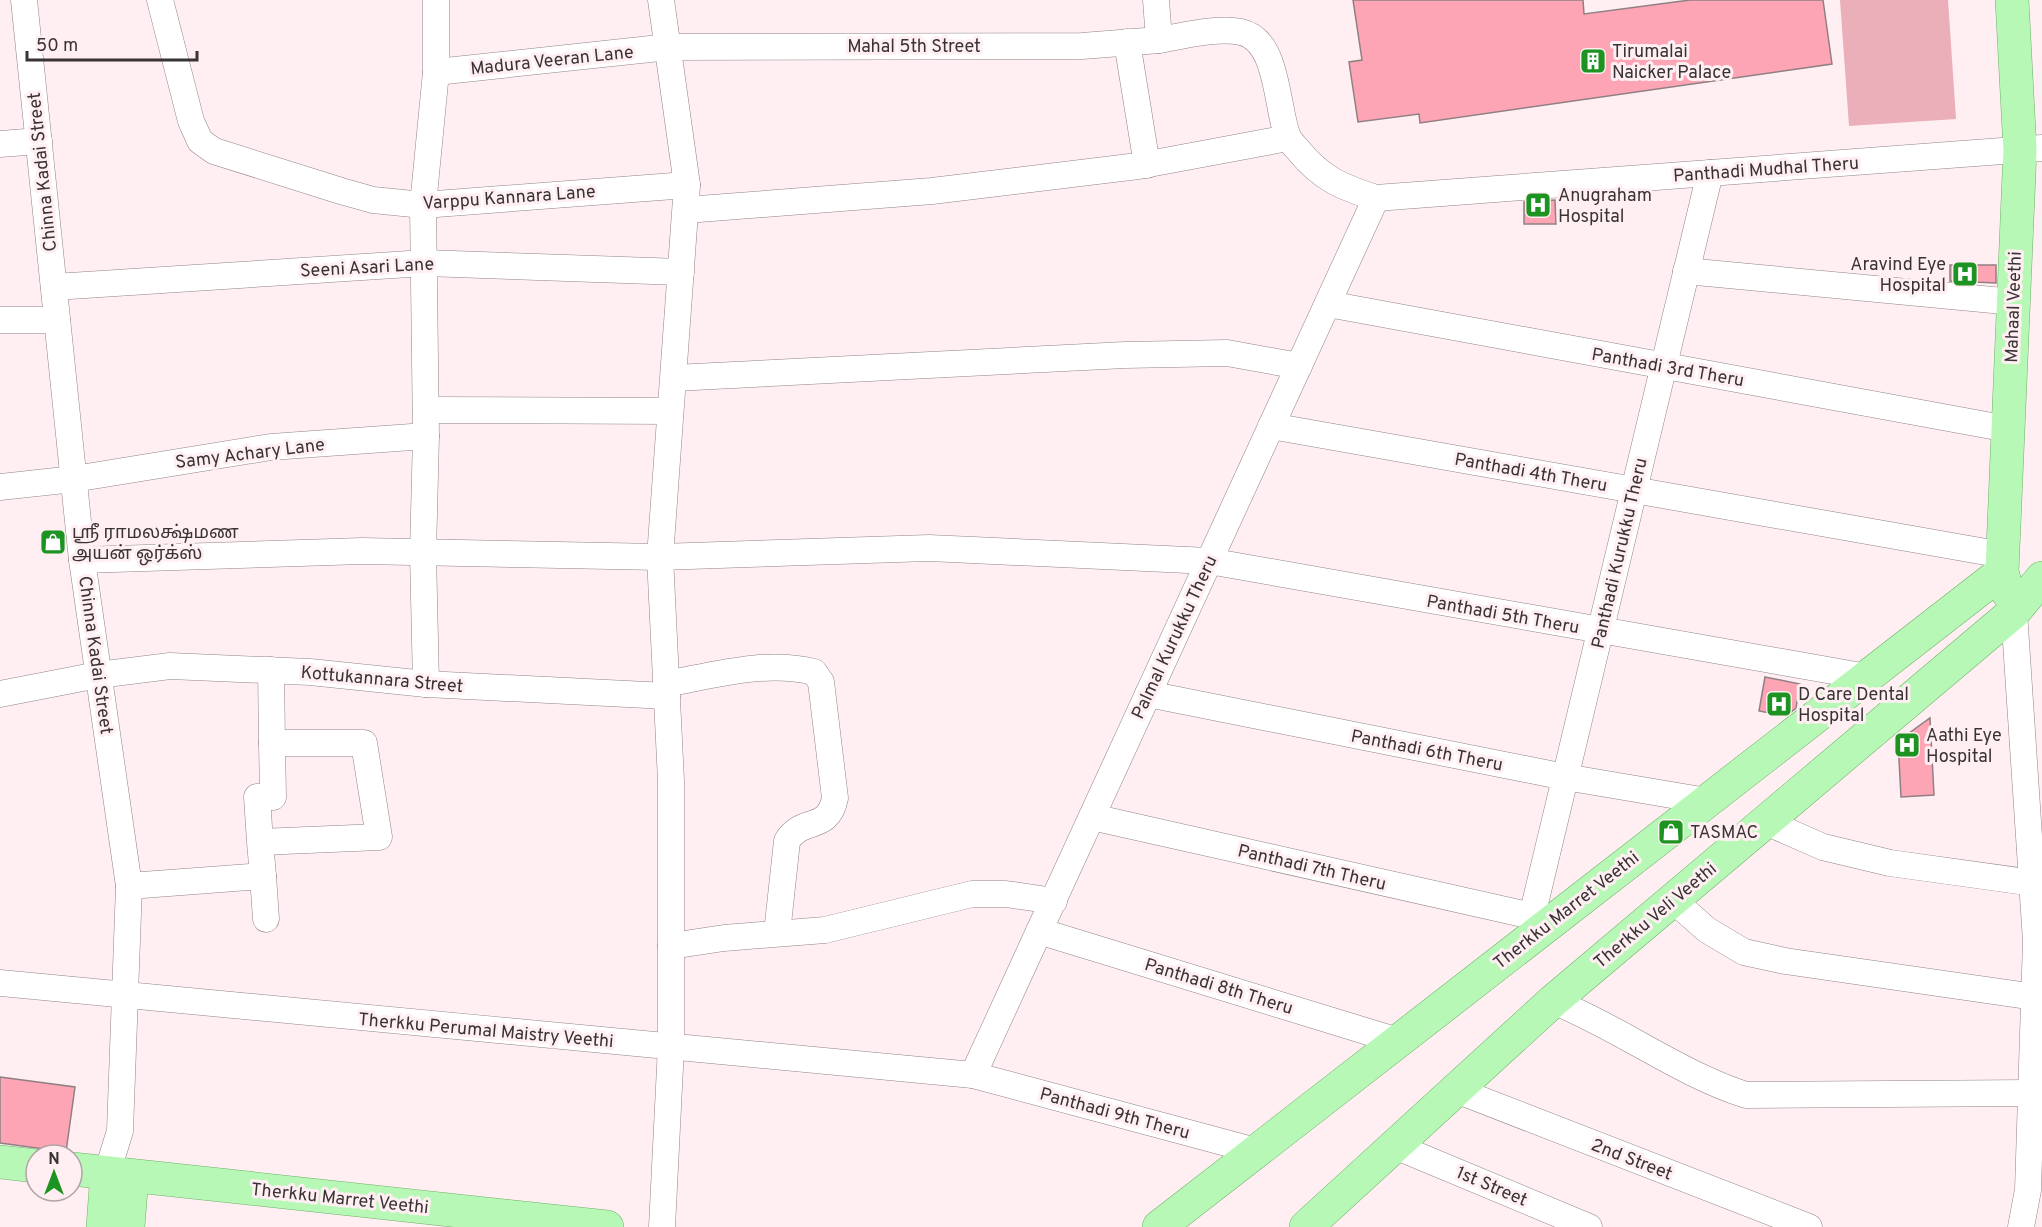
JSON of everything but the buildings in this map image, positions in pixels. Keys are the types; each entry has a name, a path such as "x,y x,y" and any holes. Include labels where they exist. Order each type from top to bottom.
{"main road":[{"name":"Mahaal Veethi","path":"2012,0 2031,149 2014,302 2003,563 2014,612"},
{"name":"Therkku Marret Veethi","path":"1158,1227 1398,1041 1538,922 1707,801 1867,676 2003,563"},
{"name":"Therkku Veli Veethi","path":"1306,1227 1553,1001 2014,612 2042,578"},
{"path":"0,1162 24,1165"},
{"name":"Therkku Marret Veethi","path":"84,1170 607,1227"},
{"path":"103,1227 119,1174"},
{"path":"119,1174 128,1227"}],"street":[{"name":"Chinna Kadai Street","path":"24,0 82,560 129,886 119,1174"},
{"name":"Varppu Kannara Lane","path":"160,0 191,121 200,141 214,151 373,200 423,205 932,191 1147,165 1288,138"},
{"path":"426,684 423,553 426,410 423,205 436,72 436,0"},
{"path":"661,0 669,47 686,197 660,557 671,781 671,1047 662,1227"},
{"path":"1156,0 1159,40"},
{"name":"Panthadi Mudhal Theru","path":"1159,40 1225,31 1244,32 1259,41 1268,54 1288,138 1315,170 1342,187 1376,198 2031,149"},
{"name":"Mahal 5th Street","path":"669,47 1071,46 1159,40"},
{"path":"1127,42 1147,165"},
{"name":"Madura Veeran Lane","path":"436,72 669,47"},
{"path":"0,144 39,141"},
{"name":"Panthadi Kurukku Theru","path":"1538,922 1565,777 1710,173"},
{"name":"Palmal Kurukku Theru","path":"973,1075 1376,198"},
{"name":"Seeni Asari Lane","path":"54,287 425,263 681,272"},
{"path":"1686,271 2014,302"},
{"name":"Panthadi 3rd Theru","path":"1328,304 2008,429"},
{"path":"0,320 57,320"},
{"path":"674,378 1148,354 1227,353 1299,366"},
{"path":"426,410 670,411"},
{"name":"Panthadi 4th Theru","path":"1271,426 1633,490 2003,563"},
{"name":"Samy Achary Lane","path":"0,487 74,479 271,447 426,436"},
{"name":"Panthadi 5th Theru","path":"82,560 362,551 660,557 929,548 1209,561 1867,676"},
{"path":"2014,612 2034,883 2036,941 2030,1093 2035,1191 2022,1227"},
{"name":"Kottukannara Street","path":"0,694 98,675 170,666 271,670 426,684 666,690 765,666 786,666 814,672 821,682 835,798 832,812 826,819 793,831 787,841 777,933"},
{"path":"266,919 257,797 273,797 271,670"},
{"name":"Panthadi 6th Theru","path":"1148,694 1565,777 1707,801"},
{"path":"260,842 379,837 364,743 272,743"},
{"name":"Panthadi 7th Theru","path":"1092,817 1538,922"},
{"path":"1766,822 1823,847 1890,863 2034,883"},
{"path":"129,886 263,876"},
{"path":"671,946 777,933 825,930 972,894 1006,894 1053,901"},
{"path":"1673,900 1715,936 1744,952 1785,961 2034,997"},
{"name":"Panthadi 8th Theru","path":"1040,931 1398,1041"},
{"name":"Therkku Perumal Maistry Veethi","path":"0,983 973,1075"},
{"path":"1553,1001 1582,1013 1717,1085 1746,1095 2030,1093"},
{"name":"Panthadi 9th Theru","path":"973,1075 1256,1151"},
{"name":"2nd Street","path":"1456,1090 1809,1227"},
{"name":"1st Street","path":"1395,1146 1589,1227"}],"shaded area":[{"path":"1840,0 1948,0 1956,119 1849,126"}],"place":[{"name":"Tirumalai Naicker Palace","path":"1593,61"},
{"name":"Anugraham Hospital","path":"1538,205"},
{"name":"Aravind Eye Hospital","path":"1965,274"},
{"name":"ஶ்ரீ ராமலக்ஷ்மண அயன் ஒர்க்ஸ்","path":"53,542"},
{"name":"D Care Dental Hospital","path":"1779,704"},
{"name":"Aathi Eye Hospital","path":"1907,745"},
{"name":"TASMAC","path":"1671,832"}]}
